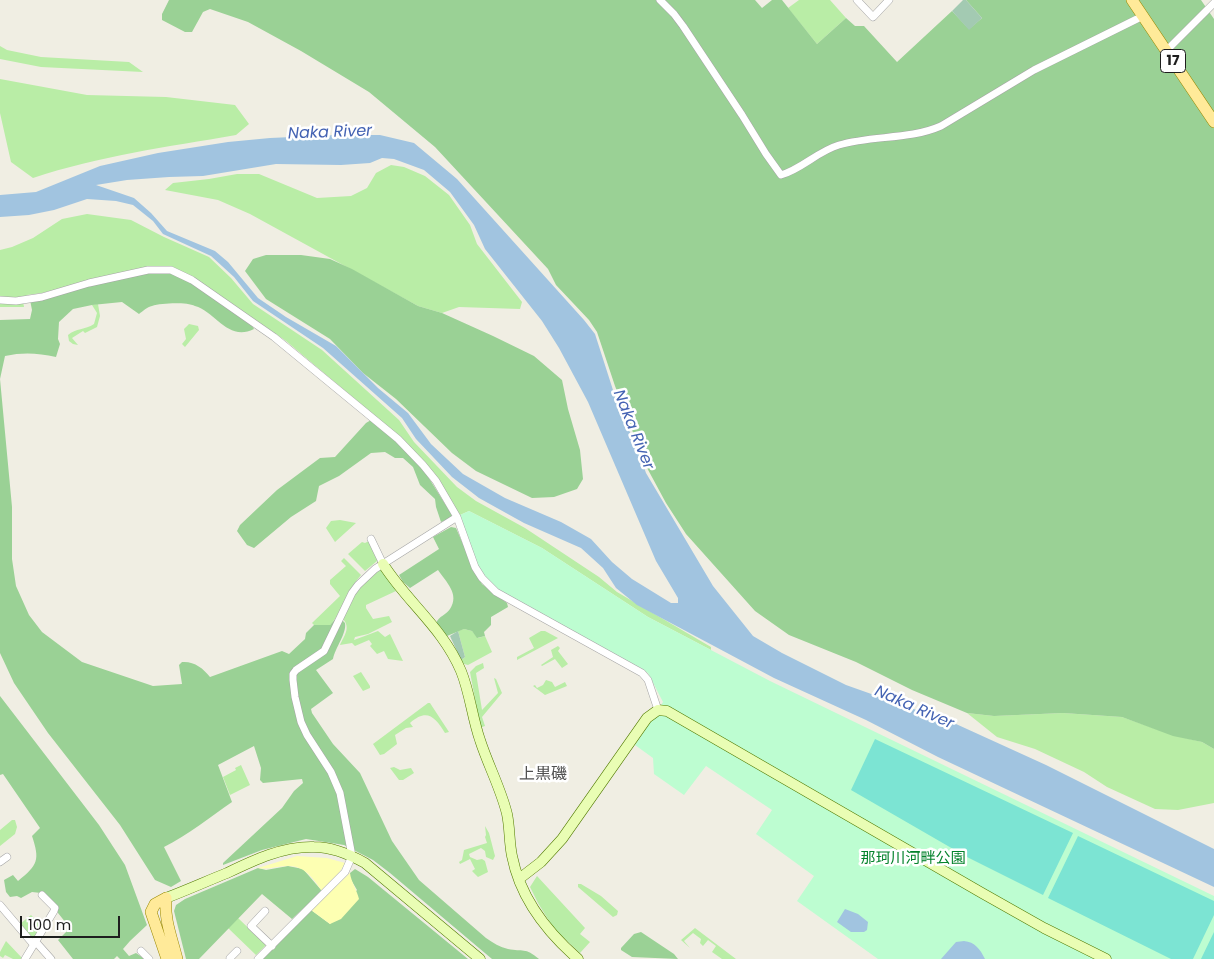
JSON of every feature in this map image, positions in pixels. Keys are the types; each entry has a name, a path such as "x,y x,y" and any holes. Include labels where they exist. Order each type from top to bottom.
{"main road":[{"name":"17","path":"1132,0 1214,122"},
{"path":"166,898 155,904 152,912 166,959"},
{"path":"166,898 166,919 177,959"}],"street":[{"path":"660,0 683,26 781,175 837,145 876,137 925,133 941,126 1034,70 1143,16"},
{"path":"857,0 873,17 889,0"},
{"path":"1166,51 1214,3"},
{"path":"0,300 16,301 42,297 89,283 148,270 171,270 205,289 274,337 398,440 423,465 436,481 457,518 475,567 482,578 496,592 642,673 648,680 658,710"},
{"path":"258,959 345,872 352,856 338,784 307,735 301,722 295,697 293,674 324,651 355,589 365,577 457,518"},
{"path":"371,539 383,564 398,586 446,642 466,685 480,741 505,805 509,823 511,854 519,879 545,926 578,959"},
{"path":"519,879 552,851 647,718 658,710 667,711 982,893 1044,928 1106,959"},
{"path":"166,898 254,860 285,850 316,847 334,849 365,863 480,959"},
{"path":"0,862 7,857"},
{"path":"25,959 54,912 55,908 42,895"},
{"path":"0,906 51,959"},
{"path":"265,911 251,926 272,946"},
{"path":"141,951 149,959"},
{"path":"230,959 237,951"}],"shaded area":[{"path":"169,0 755,0 762,8 772,0 782,0 817,44 846,18 855,26 864,26 897,62 952,11 969,29 982,18 966,0 1201,0 1214,19 1214,749 1202,742 1173,736 1122,717 1063,713 994,716 967,713 912,690 856,662 789,635 755,611 686,534 666,503 646,466 615,386 597,332 589,320 556,285 548,269 435,147 369,92 248,22 210,9 203,12 192,32 185,32 162,20 162,14"},
{"path":"799,0 830,0 846,18 817,44 788,8"},
{"path":"963,0 966,0 982,18 969,30 952,11"},
{"path":"0,46 7,50 41,57 129,62 143,72 41,67 0,59"},
{"path":"0,79 87,95 166,97 235,105 249,124 236,135 108,158 33,178 11,162 0,113"},
{"path":"380,135 414,143 457,179 595,334 621,415 635,442 646,473 713,586 753,636 782,653 846,685 956,724 1046,765 1214,849 1214,887 938,757 866,720 774,678 637,605 616,588 603,568 581,548 524,523 479,498 452,477 416,439 402,418 323,348 253,301 234,277 211,256 163,234 153,221 133,205 116,201 87,199 54,210 29,215 0,217 0,195 36,192 100,166 158,153 228,142 270,138","holes":["382,158 394,159 424,170 450,192 474,225 485,249 542,321 588,402 656,561 678,598 678,603 671,603 632,579 612,562 591,539 561,522 505,498 463,474 431,444 408,413 378,388 336,346 286,317 258,298 228,262 215,251 167,231 134,198 96,185 127,180 203,176 276,164 341,165 370,163"]},
{"path":"391,165 404,167 425,176 449,195 470,225 477,244 522,302 520,309 459,307 442,313 418,306 250,214 218,200 165,190 173,183 237,174 259,174 317,198 351,196 367,188 376,173"},
{"path":"87,214 131,220 209,257 231,278 253,304 322,350 399,420 414,442 457,487 476,501 525,528 599,577 617,592 711,647 711,650 648,617 542,548 469,511 460,515 425,463 369,411 286,341 200,282 173,268 146,267 27,295 23,301 24,307 0,307 0,250 33,238 62,219"},
{"path":"266,255 301,255 330,259 352,269 418,306 442,313 534,356 562,380 580,450 583,479 577,489 554,497 532,498 476,471 452,453 396,399 363,373 330,339 266,299 245,271 253,259"},
{"path":"172,272 195,284 251,324 254,329 237,332 229,329 202,309 186,304 156,305 148,307 139,314 122,302 92,305 73,309 59,322 58,339 60,344 56,357 30,354 5,356 0,379 0,320 30,319 32,310 30,300 147,273"},
{"path":"98,304 100,316 97,327 85,333 83,331 72,338 78,345 73,344 69,341 68,335 94,324 97,313 92,305"},
{"path":"189,324 198,326 199,330 185,347 182,344 186,339 184,329"},
{"path":"0,379 12,507 12,559 16,586 29,615 42,632 82,662 153,686 182,684 179,665 182,662 198,666 210,677 282,651 289,654 305,639 306,633 314,625 330,625 338,616 345,623 343,636 333,659 316,670 333,693 311,709 312,713 333,744 360,773 392,841 419,880 489,940 505,948 527,951 539,959 492,959 390,873 373,860 344,845 306,839 262,850 223,865 282,808 294,791 303,783 302,779 263,783 260,780 261,768 254,746 218,765 232,802 164,847 181,881 171,887 155,880 120,825 48,733 14,683 0,653"},
{"path":"371,420 398,442 422,467 452,515 451,518 441,522 435,499 420,485 413,467 403,458 395,458 385,452 371,453 339,476 319,486 316,501 291,517 254,548 247,545 237,531 240,525 277,490 320,458 335,457"},
{"path":"340,520 356,523 335,542 326,528 331,521"},
{"path":"451,527 456,528 482,584 507,603 508,607 491,617 491,625 484,632 485,636 477,638 472,631 464,629 447,636 436,623 447,613 453,604 451,588 438,570 410,588 399,575 439,549 433,537"},
{"path":"369,541 378,558 365,571 348,554 362,542"},
{"path":"344,558 361,575 330,625 314,625 312,623 340,596 330,584 330,580 346,566 341,561"},
{"path":"380,568 396,591 366,605 366,608 373,619 389,616 392,622 368,634 355,637 354,640 378,631 385,637 390,634 403,661 388,659 384,651 377,654 370,646 372,644 369,640 355,646 352,643 340,645 347,629 343,619 350,603 363,585"},
{"path":"464,629 472,631 478,638 485,636 492,652 468,665 464,664 461,660 465,657 458,631"},
{"path":"458,631 465,657 461,660 450,636"},
{"path":"541,631 545,631 558,638 517,660 517,657 534,648 529,638"},
{"path":"558,646 560,648 558,651 568,664 562,668 555,659 542,666 553,657 551,650"},
{"path":"483,663 484,668 476,673 482,710 498,693 494,678 502,693 482,717 485,726 482,727 480,726 470,672 476,666"},
{"path":"361,672 370,686 370,688 363,691 353,676"},
{"path":"546,680 552,682 555,687 565,682 567,686 545,695 533,686 535,685 537,688 543,685"},
{"path":"0,696 99,825 125,865 147,925 123,949 129,956 136,953 145,959 120,959 117,956 114,959 73,959 58,940 70,928 58,913 58,909 41,893 32,892 21,898 17,896 10,897 6,892 4,880 13,875 18,881 30,871 36,862 36,851 32,836 40,828 3,774 0,775"},
{"path":"430,703 449,732 445,733 430,716 421,716 410,723 413,727 406,728 395,735 397,744 380,755 373,744"},
{"path":"967,713 994,716 1063,713 1122,717 1173,735 1202,742 1214,749 1214,803 1178,810 1155,809 1107,787 1084,772 1035,749 997,737"},
{"path":"875,739 1073,833 1043,895 967,857 851,790"},
{"path":"241,765 250,785 230,795 223,777"},
{"path":"394,767 400,770 411,768 414,773 403,780 399,780 390,768"},
{"path":"12,820 15,820 17,827 15,834 0,846 0,830"},
{"path":"485,826 489,833 495,856 493,860 486,857 485,851 481,848 469,854 470,857 485,861 488,872 478,877 472,871 475,869 470,859 460,864 459,862 462,860 464,850 487,843"},
{"path":"1078,836 1214,901 1214,915 1193,959 1171,959 1048,898"},
{"path":"288,866 303,869 322,891 292,919 262,894 199,959 186,959 174,911 176,905 185,899 258,868 266,870"},
{"path":"355,869 368,877 468,959 261,959 311,910 330,924 357,890 350,878 350,873"},
{"path":"537,876 585,928 580,934 590,942 580,953 554,929 538,903 530,887"},
{"path":"578,884 601,896 618,911 617,915 613,917 578,887"},
{"path":"845,909 858,914 868,922 867,930 864,932 851,932 837,922"},
{"path":"31,915 42,926 35,937 32,938 20,924"},
{"path":"238,918 266,945 256,955 228,928"},
{"path":"695,928 736,959 722,959 712,952 716,946 708,940 703,946 700,943 701,939 693,933 684,941 690,948 681,940"},
{"path":"641,932 674,954 678,959 632,957 621,950 634,934"},
{"path":"1214,932 1214,959 1201,959"},
{"path":"6,941 23,959 13,959 5,955 3,958 0,956"},
{"path":"964,941 977,947 985,959 941,959 956,942"}],"sand":[{"path":"297,856 327,858 345,863 338,875 322,891 303,870 293,866 258,868"},
{"path":"350,873 359,899 341,919 330,924 311,910"}],"green space":[{"name":"那珂川河畔公園","path":"469,511 542,548 648,617 770,681 1214,896 1214,959 878,959 797,901 814,876 756,834 772,810 706,766 684,795 654,774 653,758 635,745 663,702 648,673 501,592 485,578 477,565 460,515"}],"district":[{"name":"上黒磯","path":"543,775"}],"water label":[{"name":"Naka River","path":"330,133"},
{"name":"Naka River","path":"633,430"},
{"name":"Naka River","path":"914,708"}]}
